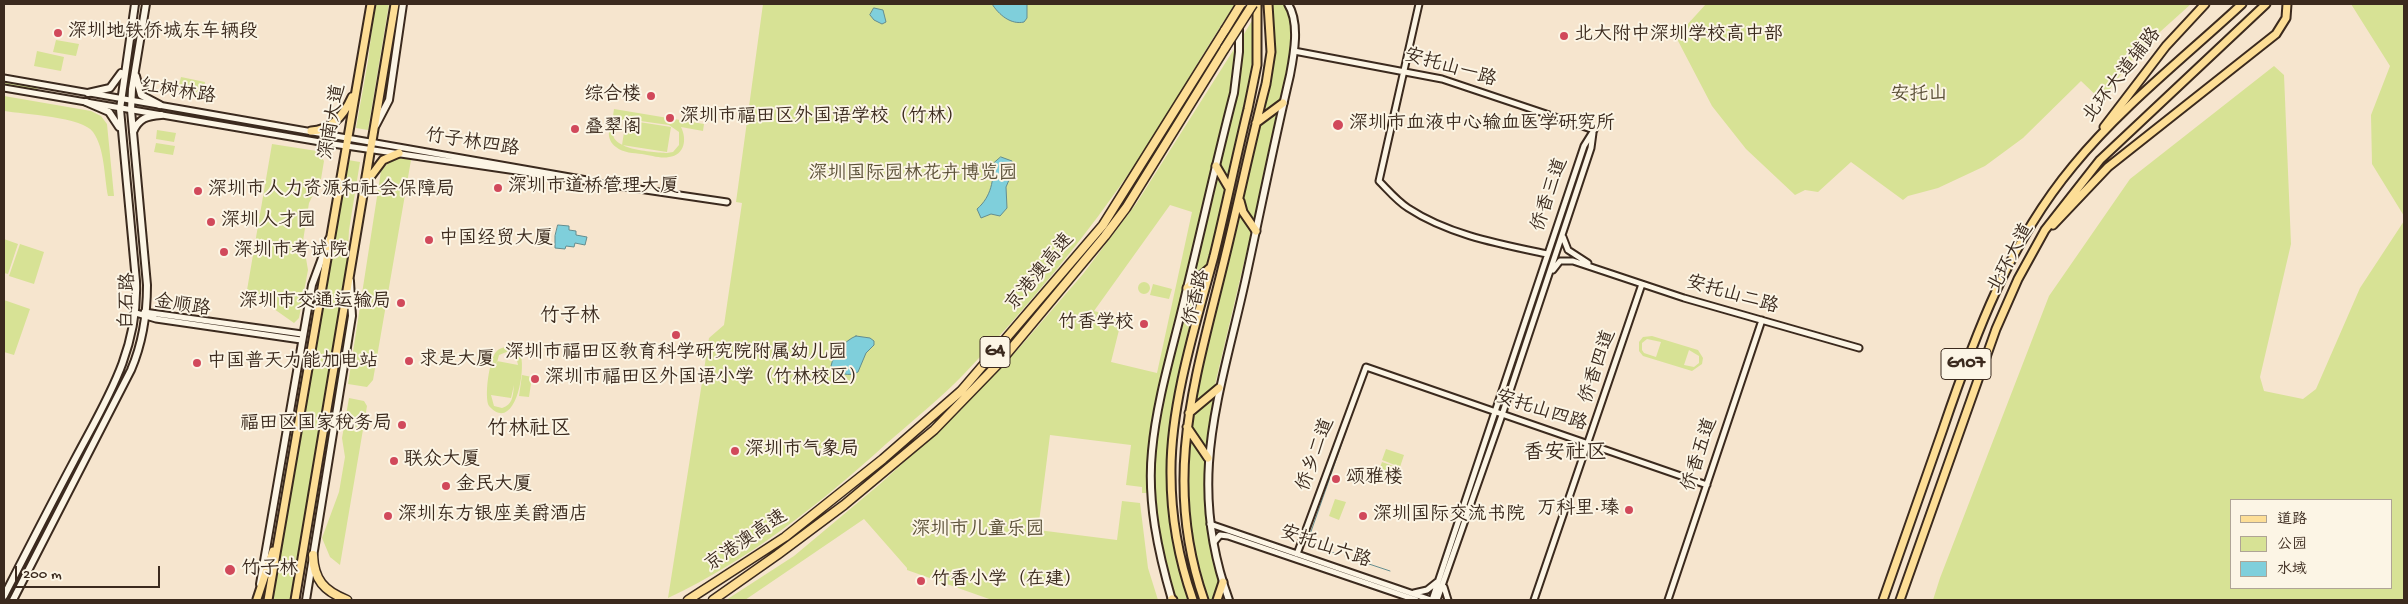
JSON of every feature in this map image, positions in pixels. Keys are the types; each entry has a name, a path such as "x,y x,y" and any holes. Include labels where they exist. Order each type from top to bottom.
{"highway":[{"name":"京港澳高速","path":"688,600 753,560 793,531 920,429 961,392 1103,225 1240,4"},
{"name":"京港澳高速","path":"713,600 791,546 934,430 1000,362 1106,236 1126,208 1254,4"},
{"path":"313,555 314,569 319,582 329,592 345,599"}],"main road":[{"name":"白石路","path":"4,596 118,376 130,344 136,313 136,281 120,131 120,98 135,4"},
{"name":"白石路","path":"13,600 131,370 143,337 147,315 146,274 132,136 131,100 146,4"},
{"name":"深南大道","path":"268,600 370,4"},
{"path":"296,600 395,4"},
{"path":"374,128 389,100 403,4"},
{"path":"1172,600 1164,572 1155,526 1151,482 1152,452 1162,393 1234,93 1239,52 1240,4"},
{"name":"侨香路","path":"1193,600 1178,547 1171,474 1175,423 1182,385 1257,65 1257,4"},
{"name":"侨香路","path":"1204,600 1193,560 1184,507 1182,480 1187,425 1266,84 1271,52 1268,4"},
{"path":"1229,600 1210,524 1207,496 1208,458 1219,388 1256,231 1294,52 1293,19 1288,4"},
{"name":"北环大道辅路","path":"2089,148 2166,46 2205,4"},
{"name":"北环大道","path":"1900,600 1980,370 2008,302 2033,251 2063,205 2100,160 2266,4"},
{"path":"2033,251 2086,188 2108,167 2281,28 2286,18 2287,4"},
{"name":"北环大道","path":"1883,600 1969,354 1992,297 2026,233 2073,165 2089,148 2241,5"},
{"path":"88,93 105,90 114,85 125,63"},
{"path":"135,65 138,92 146,99 160,105"},
{"path":"311,131 325,128 340,118 350,101 358,77"},
{"path":"86,102 109,112 120,131"},
{"path":"1256,123 1284,104"},
{"path":"132,136 140,120 162,115"},
{"path":"365,185 383,160 399,153"},
{"path":"1216,166 1229,188"},
{"path":"1240,198 1243,212 1256,231"},
{"path":"257,599 312,285 332,230"},
{"path":"1187,288 1211,267"},
{"path":"306,600 352,316 350,278"},
{"path":"1189,414 1219,388"},
{"path":"1187,425 1189,433 1208,458"},
{"path":"257,599 280,530"},
{"path":"1217,600 1223,582"}],"street":[{"path":"1419,4 1379,181 1403,204 1436,222 1470,236 1547,254"},
{"name":"安托山一路","path":"1294,52 1442,78 1594,130"},
{"name":"红树林路","path":"4,78 348,137"},
{"name":"红树林路","path":"4,88 346,146"},
{"name":"侨香三道","path":"1438,600 1591,148 1594,130"},
{"name":"侨香三道","path":"1431,600 1584,146 1594,130"},
{"name":"竹子林四路","path":"348,137 399,153 578,182 592,181"},
{"name":"竹子林四路","path":"346,146 372,146 578,177 592,181 726,202"},
{"path":"1563,232 1563,242 1568,250 1597,268"},
{"path":"1547,280 1556,265 1563,260 1597,268"},
{"name":"安托山二路","path":"1597,268 1642,284 1859,348"},
{"name":"侨香四道","path":"1534,600 1642,284"},
{"name":"金顺路","path":"136,313 302,337"},
{"name":"侨香五道","path":"1668,600 1762,320"},
{"name":"安托山四路","path":"1366,367 1707,485"},
{"name":"侨乡二道","path":"1297,554 1366,367"},
{"name":"安托山六路","path":"1210,524 1431,600"},
{"name":"安托山六路","path":"1213,542 1218,536 1228,536 1416,600"},
{"path":"1409,593 1427,590 1435,584 1441,575"},
{"path":"1444,581 1444,591 1448,600"},
{"path":"1403,596 1410,600"}],"green space":[{"path":"375,4 389,4 368,130 356,128 368,61"},
{"name":"深圳国际园林花卉博览园","path":"763,4 1235,4 1151,141 1098,216 1011,323 964,374 926,410 861,466 783,529 727,566 668,598 709,338 724,325 742,203 736,202"},
{"path":"1272,4 1285,4 1291,27 1291,51 1283,98 1263,114 1274,58"},
{"name":"安托山","path":"1706,4 2191,4 2141,49 2101,100 2081,81 2023,138 1985,166 1938,188 1908,196 1903,200 1851,162 1818,192 1805,190 1795,195 1746,149 1712,106 1676,37"},
{"path":"2351,4 2404,4 2404,216 2372,164 2371,115 2390,66"},
{"path":"1253,19 1255,58 1228,181 1218,165 1241,39"},
{"path":"56,40 79,44 76,56 53,52"},
{"name":"深圳市儿童乐园","path":"1236,46 1230,98 1156,411 1150,493 1142,493 1142,487 1126,485 1131,445 1050,435 1038,530 1117,540 1122,501 1140,503 1148,568 1158,600 992,600 907,570 864,519 745,600 726,600 794,556 880,484 958,413 1020,347 1083,274 1136,204","holes":["1170,205 1192,212 1157,373 1111,362 1122,318 1094,311"]},
{"path":"37,51 64,57 61,71 34,66"},
{"path":"2274,66 2284,75 2291,244 2260,377 2264,391 2303,399 2316,389 2360,288 2404,221 2404,600 1933,600 2049,296 2130,179"},
{"path":"181,77 205,82 203,93 178,89"},
{"path":"4,81 38,86 37,90 4,85"},
{"path":"4,96 91,111 101,116 107,124 114,196 108,196 102,154 93,132 78,123 4,111"},
{"path":"1281,107 1254,222 1246,213 1242,200 1261,122"},
{"path":"614,109 704,124 703,131 681,127 684,141 681,150 674,156 663,158 629,152 616,147 609,136 610,128 617,117 613,116","holes":["626,119 669,125 679,132 679,145 673,152 660,153 632,148 617,141 613,135 616,124"]},
{"path":"626,120 671,127 667,152 622,145"},
{"path":"157,130 176,133 174,142 156,139"},
{"path":"156,143 175,146 173,155 154,152"},
{"path":"272,144 317,151 324,161 321,179 309,203 303,241 308,270 299,318 294,323 247,290"},
{"path":"400,157 411,160 373,380 367,387 348,384 381,171 391,160"},
{"path":"348,160 360,162 349,230 347,269 290,600 273,600"},
{"path":"1216,172 1226,187 1207,269 1191,281"},
{"path":"1240,210 1252,229 1213,393 1192,406"},
{"path":"4,239 18,244 8,274 4,273"},
{"path":"20,244 44,252 34,284 9,276"},
{"path":"1205,276 1178,380 1168,443 1167,483 1171,523 1179,562 1190,600 1175,600 1157,527 1154,496 1155,452 1160,411 1188,290"},
{"path":"1144,282 1150,288 1144,294 1138,288"},
{"path":"1153,284 1172,289 1169,299 1150,295"},
{"path":"4,300 30,309 14,355 4,352"},
{"path":"1652,336 1698,350 1703,358 1702,364 1692,371 1643,356 1639,351 1639,342 1643,337","holes":["1647,339 1661,342 1656,357 1644,353 1642,350 1642,343","1689,350 1699,356 1699,363 1694,367 1684,365"]},
{"path":"510,347 520,353 522,372 520,384 512,406 506,412 498,413 489,406 487,395 488,379 493,356 500,349","holes":["509,351 516,356 518,365 497,361 499,355","514,385 512,399 506,407 494,406 491,395 511,398"]},
{"path":"522,375 532,377 529,397 519,396"},
{"path":"349,398 364,401 367,406 340,565 330,557 322,538 339,492 345,457 342,438"},
{"path":"1212,398 1206,446 1202,444 1190,425 1192,413"},
{"path":"1189,437 1205,456 1204,507 1220,584 1213,600 1209,600 1206,592 1190,532 1186,488"},
{"path":"1386,449 1404,455 1400,467 1382,460"},
{"path":"1382,462 1399,468 1395,480 1378,473"},
{"path":"1335,499 1346,502 1339,520 1329,516"}],"water":[{"path":"992,4 1027,4 1027,18 1024,22 1019,23 1010,21 998,12"},
{"path":"874,8 883,10 886,22 882,24 874,20 870,15"},
{"path":"1001,157 1012,161 1012,173 1006,187 1007,208 1000,216 991,214 981,218 977,209 989,193 994,163"},
{"path":"558,225 569,226 569,230 576,231 576,235 587,237 585,245 575,243 574,247 566,246 565,249 555,248 555,236"},
{"path":"856,336 870,338 874,341 874,345 866,353 858,372 855,374 840,373 831,366 832,362 844,344"}],"waterway":[{"path":"1337,554 1309,544 1308,540 1349,423"},
{"path":"1345,556 1361,562"},
{"path":"1366,563 1390,571"}],"place":[{"name":"深圳地铁侨城东车辆段","path":"58,33"},
{"name":"北大附中深圳学校高中部","path":"1564,36"},
{"name":"综合楼","path":"651,96"},
{"name":"深圳市福田区外国语学校（竹林）","path":"670,118"},
{"name":"深圳市血液中心输血医学研究所","path":"1338,125"},
{"name":"叠翠阁","path":"575,129"},
{"name":"深圳市道桥管理大厦","path":"498,188"},
{"name":"深圳市人力资源和社会保障局","path":"198,191"},
{"name":"深圳人才园","path":"211,222"},
{"name":"中国经贸大厦","path":"429,240"},
{"name":"深圳市考试院","path":"224,252"},
{"name":"深圳市交通运输局","path":"401,303"},
{"name":"竹香学校","path":"1144,324"},
{"name":"深圳市福田区教育科学研究院附属幼儿园","path":"676,335"},
{"name":"求是大厦","path":"409,361"},
{"name":"中国普天力能加电站","path":"197,363"},
{"name":"深圳市福田区外国语小学（竹林校区）","path":"535,379"},
{"name":"福田区国家税务局","path":"402,425"},
{"name":"深圳市气象局","path":"735,451"},
{"name":"联众大厦","path":"394,461"},
{"name":"颂雅楼","path":"1336,479"},
{"name":"金民大厦","path":"446,486"},
{"name":"万科里·瑧","path":"1629,510"},
{"name":"深圳东方银座美爵酒店","path":"388,516"},
{"name":"深圳国际交流书院","path":"1363,516"},
{"name":"竹子林","path":"230,570"},
{"name":"竹香小学（在建）","path":"921,581"}],"district":[{"name":"竹子林","path":"570,318"},
{"name":"竹林社区","path":"529,431"},
{"name":"香安社区","path":"1565,455"}]}
